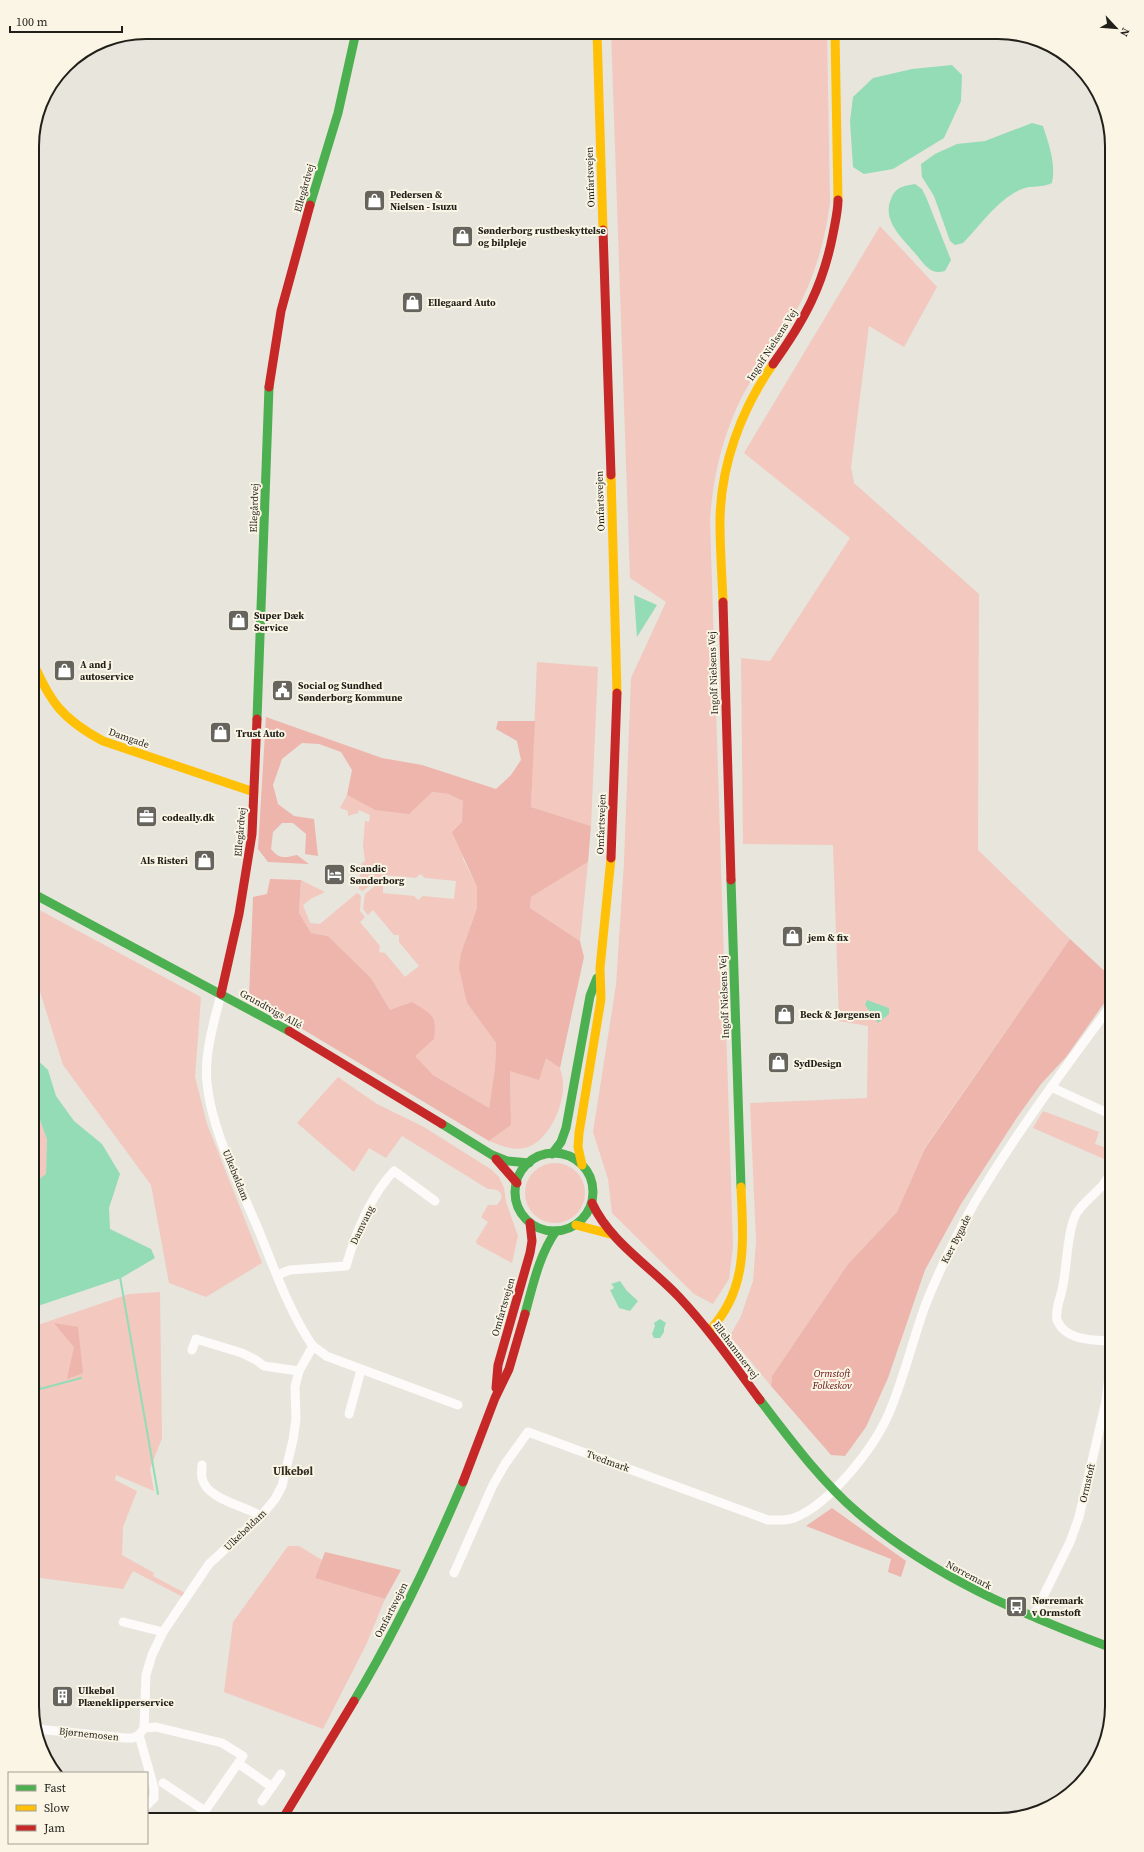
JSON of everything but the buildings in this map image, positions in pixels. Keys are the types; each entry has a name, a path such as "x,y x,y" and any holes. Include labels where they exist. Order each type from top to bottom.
{"main road":[{"name":"Ellegårdvej","path":"221,994 234,945 247,869 254,792 266,430 272,355 286,288 336,117 354,39"},
{"name":"Omfartsvejen","path":"582,1165 578,1147 579,1133 601,999 600,968 611,860 617,685 597,39"},
{"name":"Ingolf Nielsens Vej","path":"709,1331 723,1315 736,1290 741,1270 743,1249 720,530 722,492 734,443 747,409 760,383 794,334 808,310 820,285 835,231 838,197 835,39"},
{"name":"Damgade","path":"39,677 44,689 55,706 83,731 103,741 254,792"},
{"name":"Grundtvigs Allé","path":"39,897 310,1043 492,1155 507,1161 529,1163"},
{"name":"Omfartsvejen","path":"552,1154 561,1142 566,1128 590,996 600,968"},
{"path":"552,1154 566,1155 582,1165 591,1180 593,1192 592,1203 584,1217 570,1228 556,1231 542,1229 530,1223 519,1208 516,1196 517,1183 522,1171 529,1163 538,1158 552,1154"},
{"name":"Grundtvigs Allé","path":"492,1155 517,1183"},
{"name":"Ellehammervej","path":"592,1203 596,1215 610,1234 666,1284 709,1331 783,1430 834,1490"},
{"name":"Omfartsvejen","path":"495,1398 498,1366 530,1254 532,1241 530,1223"},
{"name":"Ellehammervej","path":"576,1224 610,1234"},
{"name":"Omfartsvejen","path":"286,1813 371,1672 438,1541 478,1445 495,1398 509,1369 541,1258 546,1245 556,1231"},
{"name":"Nørremark","path":"834,1490 864,1519 894,1544 930,1566 981,1594 1033,1617 1105,1645"}],"street":[{"name":"Ulkebøldam","path":"221,994 208,1054 206,1082 209,1102 213,1118 236,1176 295,1316 313,1346 326,1356 458,1405"},
{"name":"Kær Bygade","path":"834,1490 872,1444 888,1415 902,1380 925,1307 948,1252 998,1165 1051,1087 1105,1014"},
{"path":"1051,1087 1105,1112"},
{"name":"Damvang","path":"277,1275 290,1270 346,1266 354,1240 382,1184 394,1171 435,1201"},
{"name":"Ormstoft","path":"1105,1184 1081,1207 1075,1216 1072,1227 1065,1278 1057,1309 1057,1320 1062,1328 1080,1338 1105,1338"},
{"path":"192,1350 196,1339 242,1353 264,1366 299,1370"},
{"name":"Ulkebøldam","path":"148,1804 154,1798 154,1788 142,1732 146,1675 152,1655 163,1632 209,1564 261,1516 275,1499 282,1486 288,1468 296,1419 295,1388 299,1370 313,1346"},
{"path":"349,1414 361,1370"},
{"name":"Ormstoft","path":"1033,1617 1070,1542 1079,1518 1105,1405"},
{"name":"Tvedmark","path":"454,1573 493,1485 505,1464 528,1432 768,1520 793,1519 815,1506 834,1490"},
{"path":"202,1465 202,1479 208,1490 219,1497 252,1510 261,1516"},
{"path":"122,1622 163,1632"},
{"path":"142,1732 156,1727 222,1743 243,1756 206,1811 163,1783"},
{"name":"Bjørnemosen","path":"42,1730 125,1738 133,1738 142,1732"},
{"path":"239,1764 272,1787"},
{"path":"262,1801 281,1774"}],"shaded area":[{"path":"611,39 827,39 830,203 824,236 815,268 803,298 786,328 749,385 732,419 722,447 713,490 710,519 733,1247 729,1279 713,1304 694,1294 612,1213 608,1179 593,1132 616,985 624,862 631,678 666,602 630,578"},
{"path":"952,65 962,75 961,101 944,138 893,169 864,174 853,167 850,121 853,97 873,78 912,69"},
{"path":"1032,123 1043,126 1050,147 1053,168 1052,183 1022,189 1013,193 990,213 963,243 955,245 950,241 934,196 922,177 921,164 935,154 957,144 985,141"},
{"path":"915,184 922,189 926,197 951,260 945,271 935,272 926,266 894,228 891,221 889,207 893,195 900,188"},
{"path":"880,226 937,287 904,347 869,326 851,467 854,483 979,594 978,850 1070,939 925,1147 897,1212 848,1264 772,1376 771,1386 730,1336 741,1316 753,1281 756,1241 750,1103 867,1098 868,1026 839,1021 833,845 743,844 741,658 770,661 850,538 744,453"},
{"path":"634,595 657,605 637,637"},
{"path":"537,662 598,667 591,826 531,807"},
{"path":"432,792 448,794 463,801 463,859 477,887 477,908 461,953 467,1003 496,1043 495,1068 489,1108 433,1075 414,1056 371,978 328,936 311,933 299,913 301,880 325,892 312,898 303,905 310,923 320,924 357,893 361,896 360,911 365,917 360,922 380,946 379,952 385,953 405,977 419,966 399,942 399,935 394,935 373,910 368,915 363,909 365,894 376,885 383,886 383,893 414,896 418,900 423,896 454,899 456,881 425,878 420,874 416,878 384,875 383,882 375,881 363,891 359,889 361,864 365,861 363,846 365,821 369,822 370,815 359,810 358,813 348,816 348,811 340,808 347,795 375,810"},
{"path":"588,862 580,941 530,908 531,897"},
{"path":"39,910 201,997 195,1077 207,1124 262,1263 206,1297 169,1283 151,1185 63,1065 39,988"},
{"path":"867,1000 889,1008 889,1014 878,1023 865,1005"},
{"path":"546,1057 559,1067 563,1079 561,1103 550,1127 543,1137 534,1144 524,1148 510,1148 489,1141 511,1125 510,1071"},
{"path":"39,1062 48,1070 56,1096 74,1121 102,1144 120,1174 109,1208 110,1229 151,1249 155,1258 121,1278 39,1306 39,1179 46,1174 47,1139 39,1118"},
{"path":"338,1077 377,1104 424,1127 492,1170 499,1177 504,1188 506,1202 518,1236 512,1263 477,1244 476,1241 488,1222 481,1217 488,1205 497,1205 500,1202 502,1196 499,1191 488,1189 402,1136 386,1158 369,1148 354,1172 297,1123"},
{"path":"1043,1111 1099,1132 1095,1144 1105,1148 1105,1159 1033,1128"},
{"path":"39,1118 47,1139 46,1174 39,1179"},
{"path":"555,1163 572,1168 580,1176 585,1193 580,1210 572,1218 555,1223 538,1218 530,1210 525,1193 530,1176 538,1168"},
{"path":"620,1281 627,1291 638,1301 630,1311 619,1308 610,1290 614,1287 611,1284"},
{"path":"160,1292 162,1438 150,1469 154,1491 116,1475 115,1480 137,1491 123,1527 122,1555 154,1573 153,1576 185,1593 183,1597 133,1571 123,1589 39,1578 39,1325 129,1294"},
{"path":"660,1319 666,1323 664,1332 660,1338 654,1338 652,1334 655,1326 654,1323"},
{"path":"288,1546 299,1546 322,1560 315,1578 385,1599 366,1645 323,1729 224,1692 233,1622"}],"green space":[{"path":"266,717 382,758 422,765 496,789 511,775 521,760 517,741 496,729 498,721 535,721 531,807 591,826 588,862 531,897 530,908 580,941 584,957 560,1068 546,1058 539,1080 510,1071 511,1125 489,1141 249,997 253,897 267,894 270,879 301,880 299,913 311,933 328,936 371,978 390,1010 412,1002 429,1013 435,1024 434,1039 415,1056 433,1075 489,1108 495,1068 496,1043 467,1003 459,968 461,953 477,908 477,887 452,832 462,822 463,801 448,794 432,792 409,814 375,810 347,795 352,770 341,752 319,744 302,743 282,759 273,785 278,804 294,816 314,819 318,856 305,854 306,834 293,823 282,823 273,832 271,849 277,855 282,857 297,855 309,864 268,862 258,849"},
{"name":"Ormstoft Folkeskov","path":"1070,939 1105,972 1105,1002 1066,1057 1041,1084 1016,1119 961,1204 925,1270 888,1378 866,1427 845,1456 831,1455 771,1386 772,1376 848,1264 897,1212 925,1148"},
{"path":"54,1323 78,1327 83,1373 67,1379 74,1347"},
{"path":"832,1508 906,1561 901,1577 888,1572 891,1559 806,1526"},
{"path":"325,1552 401,1570 385,1599 315,1578"}],"waterway":[{"path":"120,1277 158,1494"},
{"path":"39,1383 40,1389 81,1378"}],"traffic: fast":[{"path":"310,205 338,113 354,39"},
{"path":"257,719 269,387"},
{"path":"731,880 741,1187"},
{"path":"39,897 289,1031"},
{"path":"552,1154 561,1142 566,1128 590,996 597,978"},
{"path":"442,1124 492,1155 507,1161 529,1163"},
{"path":"554,1153 569,1156 581,1165 590,1177 593,1192 590,1207 581,1219 569,1228 554,1231 539,1228 527,1219 518,1207 515,1192 518,1177 527,1165 539,1156 554,1153"},
{"path":"525,1314 541,1260 556,1231"},
{"path":"760,1400 806,1459 830,1486 843,1500 885,1535 946,1574 978,1591 1011,1607 1105,1645"},
{"path":"354,1701 384,1648 412,1593 463,1482"}],"traffic: slow":[{"path":"597,39 603,230"},
{"path":"835,39 838,200"},
{"path":"723,602 720,523 721,502 728,460 742,419 751,400 773,364"},
{"path":"611,475 617,693"},
{"path":"39,675 52,698 67,717 103,741 254,792"},
{"path":"582,1165 578,1147 579,1133 601,999 600,968 611,858"},
{"path":"709,1331 722,1315 731,1298 737,1281 741,1263 742,1245 741,1187"},
{"path":"576,1225 610,1234"}],"traffic: jam":[{"path":"773,364 803,318 818,287 829,253 838,208 838,200"},
{"path":"269,387 281,311 310,205"},
{"path":"603,230 611,475"},
{"path":"723,602 731,880"},
{"path":"611,858 617,693"},
{"path":"221,994 239,914 252,834 257,719"},
{"path":"289,1031 442,1124"},
{"path":"496,1159 517,1183"},
{"path":"592,1203 609,1230 620,1242 668,1286 690,1309 721,1347 760,1400"},
{"path":"496,1388 498,1365 530,1253 532,1241 530,1223"},
{"path":"463,1482 495,1398 509,1369 525,1314"},
{"path":"286,1813 354,1701"}],"place":[{"name":"Pedersen & Nielsen - Isuzu","path":"374,200"},
{"name":"Sønderborg rustbeskyttelse og bilpleje","path":"462,236"},
{"name":"Ellegaard Auto","path":"413,302"},
{"name":"Super Dæk Service","path":"239,621"},
{"name":"A and j autoservice","path":"64,670"},
{"name":"Social og Sundhed Sønderborg Kommune","path":"283,691"},
{"name":"Trust Auto","path":"221,733"},
{"name":"codeally.dk","path":"146,817"},
{"name":"Als Risteri","path":"204,860"},
{"name":"Scandic Sønderborg","path":"334,874"},
{"name":"jem & fix","path":"792,937"},
{"name":"Beck & Jørgensen","path":"785,1014"},
{"name":"SydDesign","path":"778,1063"},
{"name":"Nørremark v Ormstoft","path":"1017,1606"},
{"name":"Ulkebøl Plæneklipperservice","path":"63,1696"}],"district":[{"name":"Ulkebøl","path":"293,1471"}]}
